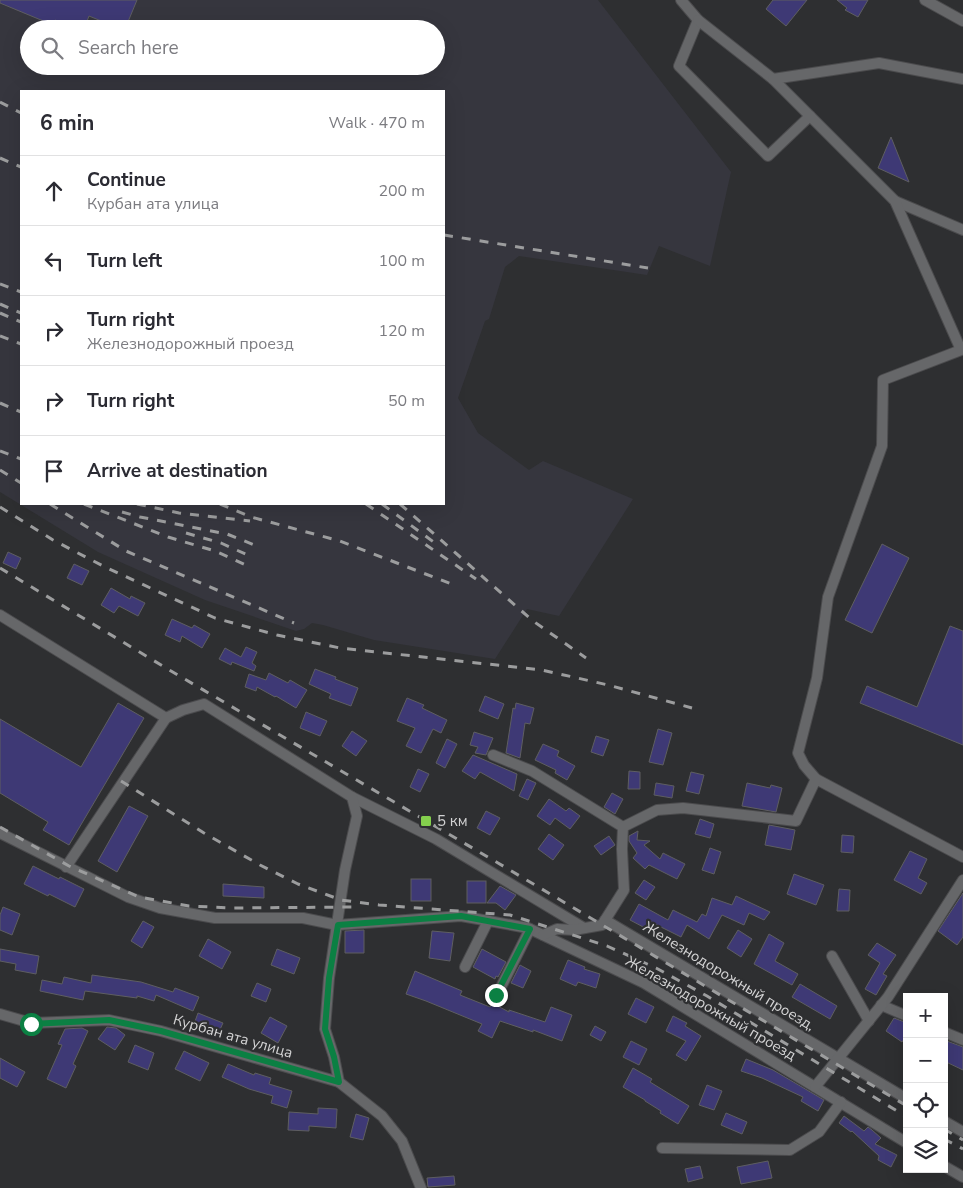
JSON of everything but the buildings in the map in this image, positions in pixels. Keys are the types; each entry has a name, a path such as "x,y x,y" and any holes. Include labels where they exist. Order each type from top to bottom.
{"street":[{"path":"681,0 698,20 773,79 895,201 962,350 882,380 882,446 828,596 817,678 798,753 804,765 816,779 963,857"},
{"path":"925,0 963,20"},
{"path":"698,20 679,66 768,156 810,116"},
{"path":"773,79 879,63 963,79"},
{"path":"895,201 963,230"},
{"path":"0,615 166,718"},
{"path":"66,867 166,718 183,710 204,704 352,797 436,839 584,928"},
{"path":"493,755 532,771 624,827"},
{"path":"624,827 657,810 683,808 796,821 816,779"},
{"path":"352,797 356,816 329,978 325,1029 334,1057 339,1082 382,1116 402,1142 421,1188"},
{"path":"543,935 557,929 574,930 602,925 624,890 622,849 624,827"},
{"name":"Железнодорожный проезд","path":"0,834 128,897 160,908 215,918 303,918 338,925 461,916 530,929 644,983 903,1141"},
{"path":"815,1086 888,997 963,880"},
{"name":"Железнодорожный проезд,","path":"605,920 903,1097"},
{"path":"465,967 488,921"},
{"path":"496,995 530,929"},
{"path":"832,956 869,1021"},
{"path":"881,1005 903,1014"},
{"name":"Курбан ата улица","path":"0,1014 31,1024 109,1020 161,1031 339,1082"},
{"path":"948,1034 963,1040"},
{"path":"662,1148 790,1150 819,1132 841,1102"},
{"path":"948,1123 963,1132"},
{"path":"948,1168 963,1177"}],"shaded area":[{"path":"0,0 598,0 731,172 710,266 659,246 647,275 519,256 505,267 489,319 485,321 458,398 478,433 529,470 543,461 633,499 559,616 527,609 495,659 374,640 312,623 304,629 296,631 205,600 98,552 21,505 445,505 445,90 20,90 20,504 0,492"}],"railway":[{"path":"0,102 20,112"},
{"path":"0,158 20,167"},
{"path":"445,235 648,268"},
{"path":"0,284 20,292"},
{"path":"0,304 20,313"},
{"path":"0,313 20,322"},
{"path":"0,336 20,344"},
{"path":"0,403 20,412"},
{"path":"0,451 20,459"},
{"path":"0,470 20,482"},
{"path":"52,505 126,551 294,623"},
{"path":"87,505 168,537 215,551 250,567"},
{"path":"142,505 179,513 250,521"},
{"path":"222,505 251,517 340,541 454,585"},
{"path":"367,505 476,579"},
{"path":"383,505 435,543"},
{"path":"401,505 533,621 586,658"},
{"path":"0,507 53,540 103,566 215,618 277,635 340,648 542,670 608,685 692,708"},
{"path":"122,512 227,534 257,546"},
{"path":"186,533 221,543 252,557"},
{"path":"0,568 903,1104"},
{"path":"121,781 204,833 260,865 298,884 341,900 379,905 510,915 607,946 656,968 707,996 903,1115"},
{"path":"0,827 69,866 139,897 189,906 233,908 352,907"},
{"path":"948,1131 963,1140"},
{"path":"948,1141 963,1149"}],"place":[{"name":"5 км","path":"426,821"}],"route":[{"path":"31,1024 109,1020 161,1031 339,1082 334,1057 325,1029 329,978 338,925 461,916 530,929 496,995"}]}
